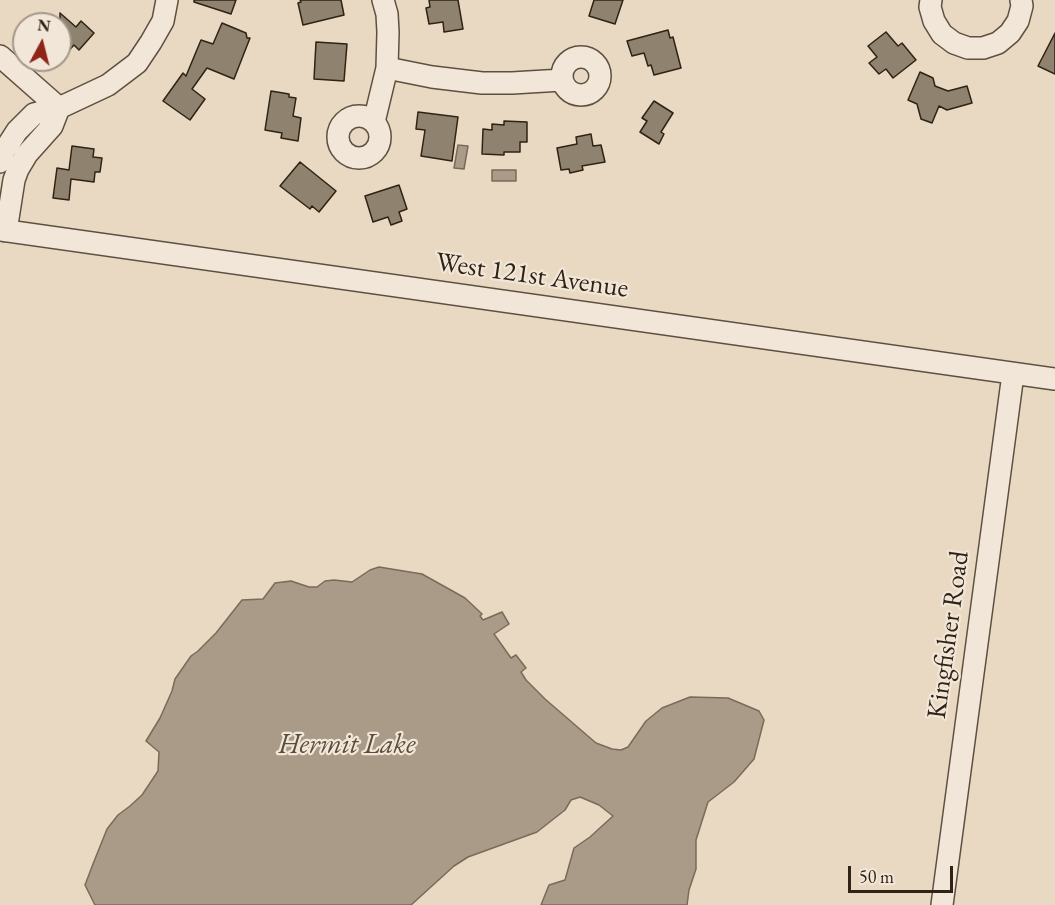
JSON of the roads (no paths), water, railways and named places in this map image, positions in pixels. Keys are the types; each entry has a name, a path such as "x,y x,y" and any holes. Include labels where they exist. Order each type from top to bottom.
{"street":[{"path":"0,162 16,131 34,114 59,108 108,85 137,63 163,21 167,0"},
{"path":"374,122 387,68 387,14 383,0"},
{"path":"930,0 934,21 942,34 954,43 968,48 983,48 998,43 1010,33 1018,21 1022,6 1021,0"},
{"path":"0,56 59,108"},
{"path":"387,68 432,77 482,83 562,80"},
{"path":"3,230 18,169 27,154 52,126 59,108"},
{"name":"West 121st Avenue","path":"3,230 1055,380"},
{"name":"Kingfisher Road","path":"942,905 1013,374"}],"water":[{"path":"458,145 468,146 464,169 454,168"},
{"path":"492,170 516,170 516,181 492,181"},
{"name":"Hermit Lake","path":"379,567 422,574 465,598 482,614 480,616 483,620 502,612 509,624 494,634 511,658 516,655 526,668 521,672 526,680 596,743 612,749 621,750 628,747 646,721 662,708 690,697 728,698 759,711 764,720 754,759 734,782 708,802 696,840 696,869 687,905 541,905 549,885 565,880 574,848 613,816 599,805 580,797 571,800 565,810 537,832 468,857 454,866 411,905 95,905 85,885 93,864 107,829 118,815 142,795 158,771 159,752 146,741 160,718 175,679 191,656 216,633 242,600 263,599 275,583 291,581 317,587 325,581 352,582"}]}
